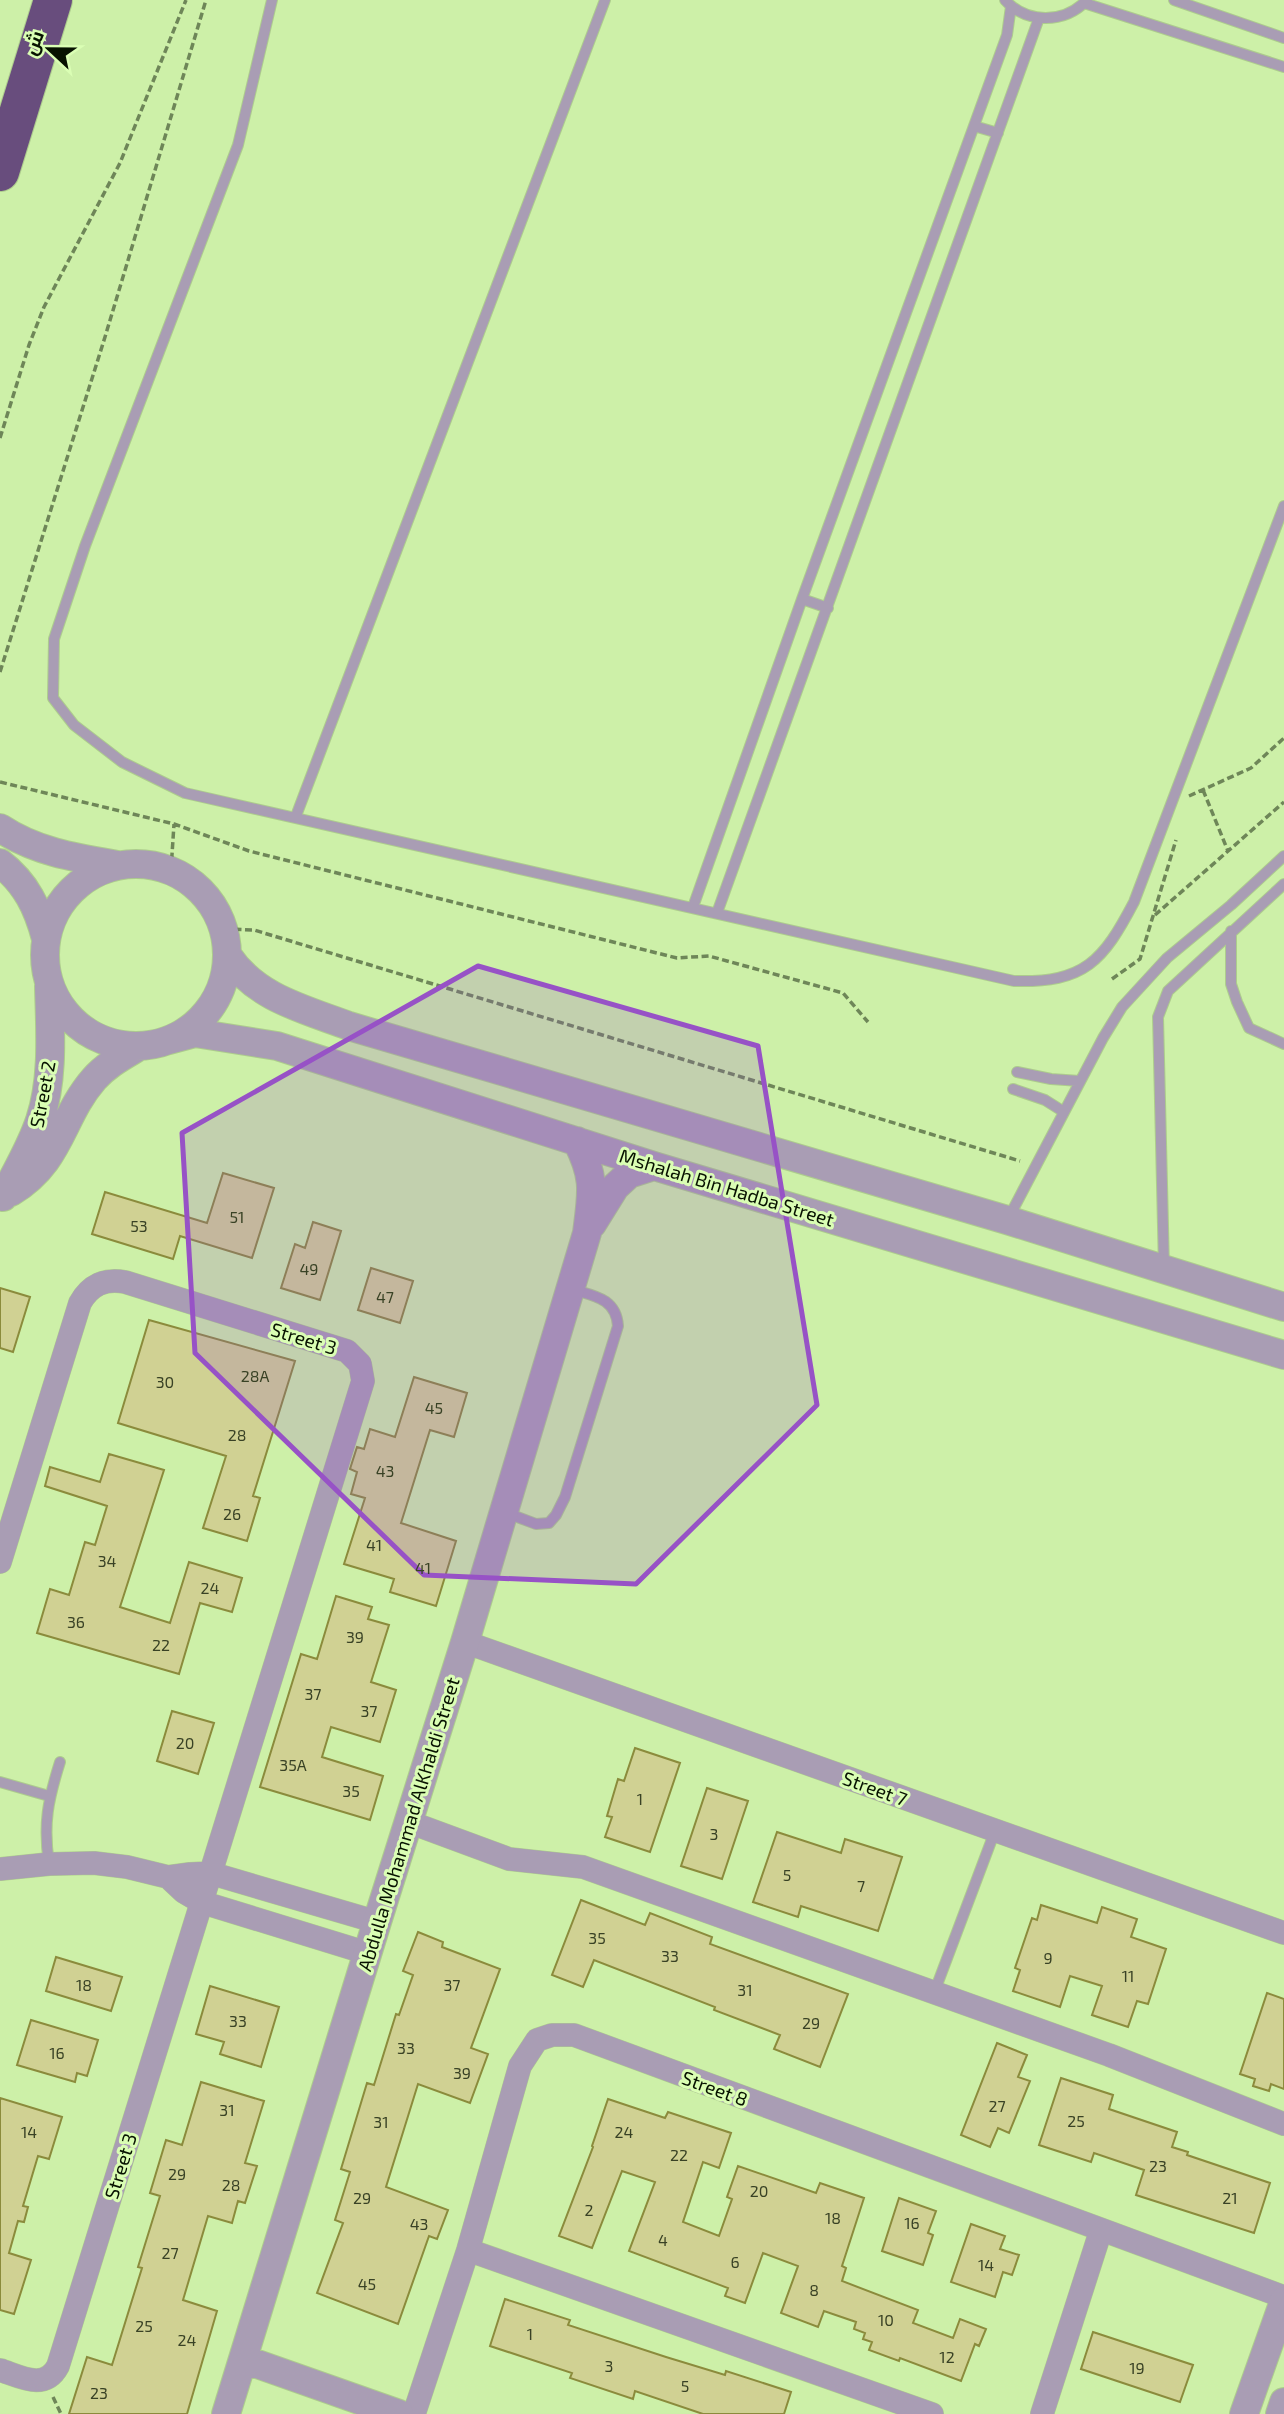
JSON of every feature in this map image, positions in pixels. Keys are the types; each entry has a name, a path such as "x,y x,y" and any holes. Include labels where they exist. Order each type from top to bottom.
{"highway":[{"path":"0,172 51,7"}],"street":[{"path":"0,828 19,841 41,850 118,865 145,864 171,870 194,884 212,904 239,971 250,982 280,1000 349,1026 1007,1220 1284,1307"},
{"path":"0,863 27,891 36,906 46,939"},
{"path":"118,865 97,872 71,892 53,919 46,939 45,961 49,983 59,1004 74,1023 93,1036 115,1044 138,1047 169,1040 193,1027 212,1007 223,982 226,942"},
{"name":"Street 2","path":"1,1199 31,1144 43,1109 51,1060 49,983"},
{"name":"Mshalah Bin Hadba Street","path":"169,1040 195,1033 277,1046 654,1166 1284,1354"},
{"name":"Street 2","path":"1,1199 24,1184 49,1157 93,1079 113,1062 138,1047"},
{"name":"Abdulla Mohammad AlKhaldi Street","path":"226,2414 465,1642 587,1233 592,1182 589,1164 577,1141"},
{"name":"Abdulla Mohammad AlKhaldi Street","path":"587,1233 615,1187 629,1174 654,1166"},
{"name":"Street 3","path":"0,1562 80,1303 89,1290 97,1285 106,1281 125,1282 347,1351 360,1364 363,1381 58,2366 51,2376 39,2381 0,2370"},
{"name":"Street 7","path":"465,1642 1284,1933"},
{"path":"409,1822 509,1859 583,1867 1109,2055 1284,2124"},
{"path":"0,1869 94,1863 127,1867 168,1877 210,1873 377,1922"},
{"path":"168,1877 184,1892 201,1902 367,1953"},
{"name":"Street 8","path":"414,2414 468,2250 520,2066 537,2040 552,2035 574,2035 1284,2299"},
{"path":"1042,2414 1101,2230"},
{"path":"468,2250 932,2414"},
{"path":"1244,2414 1284,2299"},
{"path":"243,2358 399,2414"},
{"path":"1280,2414 1284,2402"}],"lane":[{"path":"272,0 238,145 85,546 54,639 53,698 74,725 122,762 185,793 296,816 1014,981 1044,982 1070,976 1097,960 1117,934 1134,902 1284,506"},
{"path":"296,816 605,0"},
{"path":"1174,0 1284,38"},
{"path":"1008,3 1024,14 1055,18 1070,13 1085,2 1284,67"},
{"path":"693,907 1007,35 1008,3"},
{"path":"717,913 1039,18"},
{"path":"974,125 998,133"},
{"path":"802,599 828,608"},
{"path":"1007,1220 1122,1007 1167,958 1231,905 1284,856"},
{"path":"1164,1268 1158,1017 1168,991 1284,884"},
{"path":"1231,931 1231,984 1249,1028 1284,1044"},
{"path":"1017,1072 1051,1079 1080,1081"},
{"path":"1013,1089 1045,1100 1064,1112"},
{"path":"504,1512 536,1524 549,1523 556,1515 565,1497 618,1326 617,1313 611,1305 571,1289"},
{"path":"49,1864 46,1829 49,1796 60,1762"},
{"path":"0,1782 49,1796"},
{"path":"934,1993 995,1830"}],"path":[{"path":"0,438 29,345 44,307 120,163 186,0"},
{"path":"0,672 105,337 206,0"},
{"path":"1189,796 1251,768 1284,738"},
{"path":"0,782 174,824 276,857 677,958 709,956 843,993 868,1022"},
{"path":"1203,790 1228,851"},
{"path":"1154,917 1284,802"},
{"path":"171,870 174,824"},
{"path":"1112,979 1140,959 1177,836"},
{"path":"226,942 254,930 1036,1166"}],"highlighted area":[{"path":"478,966 758,1046 817,1405 636,1584 424,1575 195,1353 182,1133"}],"building":[{"path":"223,1173 274,1188 252,1258 180,1236 173,1259 92,1234 105,1192 207,1223"},
{"path":"313,1222 341,1231 320,1300 281,1288 295,1244 305,1248"},
{"path":"371,1268 413,1281 400,1323 358,1310"},
{"path":"0,1288 30,1297 13,1352 0,1348"},
{"path":"149,1320 295,1361 253,1496 260,1498 247,1541 203,1528 226,1456 118,1423"},
{"path":"414,1377 467,1393 454,1437 430,1430 401,1523 456,1541 436,1606 390,1592 394,1579 344,1564 365,1498 351,1494 357,1472 350,1469 357,1447 364,1449 370,1429 395,1437"},
{"path":"109,1454 164,1470 120,1607 170,1623 189,1562 242,1578 232,1612 200,1603 179,1674 37,1633 50,1589 69,1595 85,1542 95,1545 107,1506 45,1486 50,1467 100,1482"},
{"path":"336,1596 372,1607 368,1619 389,1625 371,1682 396,1690 380,1742 331,1727 322,1757 383,1776 370,1820 260,1787 301,1654 317,1659"},
{"path":"172,1711 214,1723 198,1774 157,1761"},
{"path":"635,1748 680,1763 650,1852 605,1837 612,1817 607,1816 618,1779 624,1781"},
{"path":"707,1788 748,1801 722,1879 681,1866"},
{"path":"777,1832 841,1853 845,1839 902,1857 878,1931 801,1906 798,1917 753,1902"},
{"path":"581,1900 645,1925 650,1913 712,1937 710,1944 848,1994 820,2067 774,2049 780,2035 594,1960 583,1987 552,1975"},
{"path":"1041,1905 1097,1923 1102,1907 1137,1919 1131,1937 1166,1949 1148,2004 1137,2001 1128,2027 1092,2015 1102,1986 1070,1976 1060,2007 1013,1991 1020,1970 1015,1968 1032,1918 1037,1920"},
{"path":"418,1932 443,1942 442,1947 500,1969 471,2048 488,2054 470,2103 418,2084 386,2187 448,2210 437,2239 429,2236 398,2324 317,2293 343,2223 335,2220 350,2172 341,2169 367,2083 374,2085 396,2014 399,2015 413,1975 403,1971"},
{"path":"56,1957 122,1977 111,2011 46,1991"},
{"path":"210,1986 279,2007 261,2067 220,2054 224,2042 196,2034"},
{"path":"1267,1993 1284,1999 1284,2089 1271,2084 1269,2091 1253,2086 1255,2079 1240,2074"},
{"path":"31,2020 98,2040 87,2076 77,2073 75,2082 17,2065"},
{"path":"997,2043 1027,2055 1018,2077 1030,2081 1009,2133 998,2128 990,2147 961,2135"},
{"path":"1061,2078 1113,2095 1109,2109 1177,2132 1172,2147 1188,2152 1187,2155 1270,2183 1254,2233 1136,2195 1144,2170 1094,2153 1091,2162 1039,2145"},
{"path":"201,2082 264,2101 245,2163 257,2166 245,2203 238,2201 232,2223 208,2216 183,2300 217,2311 187,2414 69,2414 87,2357 112,2365 142,2268 138,2267 160,2196 150,2193 166,2140 182,2145"},
{"path":"0,2098 62,2117 49,2159 38,2156 23,2206 28,2207 24,2222 18,2221 9,2253 31,2260 14,2314 0,2310"},
{"path":"608,2099 665,2118 668,2112 731,2133 719,2168 703,2162 683,2222 719,2236 732,2199 727,2197 738,2166 816,2193 820,2183 864,2198 842,2266 846,2268 842,2281 918,2310 913,2323 953,2338 960,2319 986,2329 979,2346 975,2344 961,2381 900,2358 899,2361 869,2350 872,2342 863,2339 865,2333 854,2329 856,2322 824,2311 818,2327 781,2313 798,2266 763,2253 745,2303 725,2296 728,2288 629,2251 655,2182 622,2171 592,2248 559,2236"},
{"path":"899,2198 936,2211 928,2233 933,2235 923,2265 882,2251"},
{"path":"971,2224 1005,2236 1000,2249 1019,2255 1012,2275 1003,2272 995,2297 951,2282"},
{"path":"505,2299 570,2320 568,2325 666,2357 725,2375 726,2371 791,2392 784,2414 703,2414 635,2391 633,2399 570,2378 572,2373 490,2346"},
{"path":"1093,2332 1193,2365 1180,2402 1081,2369"}]}
